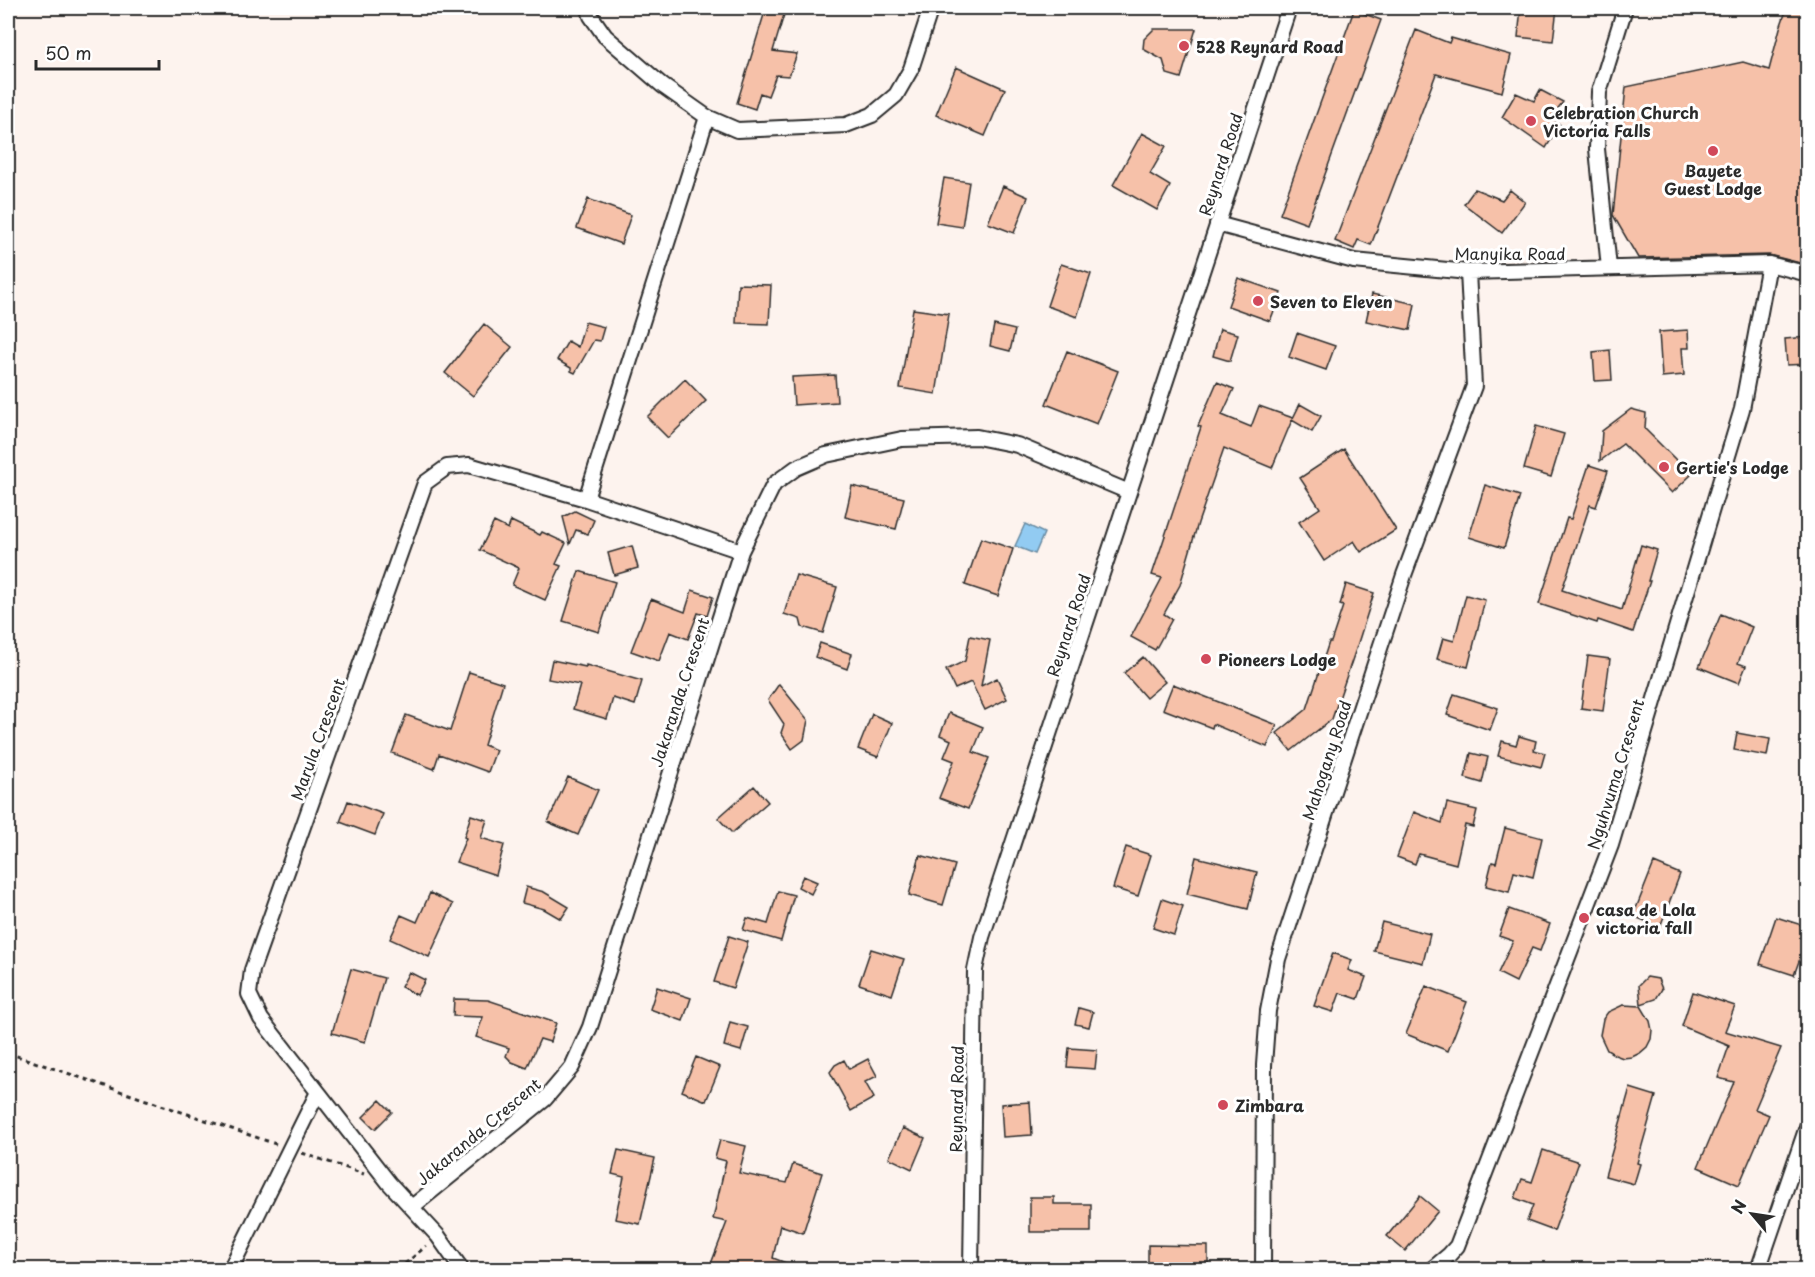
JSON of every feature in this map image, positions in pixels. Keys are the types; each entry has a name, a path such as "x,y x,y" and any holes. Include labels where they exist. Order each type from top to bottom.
{"street":[{"path":"589,8 591,16 605,36 663,86 707,117 737,130 846,125 872,115 896,95 911,69 931,8"},
{"name":"Reynard Road","path":"971,1269 975,970 982,937 1288,8"},
{"path":"1609,268 1597,149 1599,92 1625,8"},
{"path":"586,499 707,117"},
{"name":"Manyika Road","path":"1217,224 1354,261 1468,272 1768,264 1808,274"},
{"name":"Nguhvuma Crescent","path":"1431,1269 1457,1246 1611,845 1742,409 1768,264"},
{"name":"Mahogany Road","path":"1263,1269 1264,1065 1268,1011 1278,959 1404,575 1474,386 1468,272"},
{"name":"Jakaranda Crescent","path":"412,1207 545,1099 572,1067 590,1027 741,551 774,484 796,468 826,455 902,439 977,437 1017,445 1129,492"},
{"name":"Marula Crescent","path":"462,1269 438,1236 389,1183 261,1019 249,994 252,970 425,483 447,467 469,465 586,499 741,551"},
{"path":"230,1269 318,1092"},
{"path":"1758,1269 1808,1124"}],"path":[{"path":"8,1053 389,1183"},
{"path":"398,1269 438,1236"}],"water":[{"path":"1025,524 1044,533 1035,554 1015,546"}],"building":[{"path":"766,8 786,8 773,51 797,54 789,76 776,75 768,96 760,93 755,109 737,103"},
{"path":"1521,8 1557,8 1553,41 1518,37"},
{"name":"Bayete Guest Lodge","path":"1787,8 1808,8 1808,265 1769,255 1638,258 1613,215 1626,87 1743,62 1769,70"},
{"path":"1354,10 1381,20 1307,224 1280,214"},
{"path":"1154,29 1196,29 1181,78 1167,74 1163,60 1143,49 1144,39"},
{"path":"1416,30 1449,43 1451,38 1511,55 1502,92 1436,74 1371,245 1358,240 1354,249 1335,241"},
{"path":"956,67 1005,89 985,136 936,115"},
{"name":"Celebration Church Victoria Falls","path":"1540,90 1563,102 1551,117 1560,125 1546,148 1502,117 1516,93 1534,101"},
{"path":"1142,133 1166,146 1150,174 1170,186 1157,210 1113,185"},
{"path":"944,178 969,182 962,227 936,223"},
{"path":"1003,186 1028,197 1014,233 988,223"},
{"path":"1475,189 1502,200 1510,190 1525,202 1502,233 1464,204"},
{"path":"588,199 631,215 621,244 577,228"},
{"path":"1061,264 1091,274 1077,317 1047,306"},
{"path":"1238,278 1281,293 1270,321 1228,306"},
{"path":"738,284 771,285 769,324 736,323"},
{"path":"1372,294 1415,304 1410,330 1366,321"},
{"path":"913,309 949,314 936,394 900,388"},
{"path":"585,322 604,327 600,341 594,340 575,373 557,360 568,341 578,347"},
{"path":"484,324 512,347 473,396 445,373"},
{"path":"994,325 1015,330 1010,351 990,346"},
{"path":"1220,329 1238,334 1230,361 1213,356"},
{"path":"1688,330 1689,348 1682,348 1684,375 1662,377 1659,332"},
{"path":"1297,333 1335,346 1326,370 1289,357"},
{"path":"1808,337 1808,364 1787,365 1785,339"},
{"path":"1610,350 1612,380 1595,381 1593,352"},
{"path":"1067,351 1118,371 1097,424 1046,404"},
{"path":"835,375 837,402 794,405 792,377"},
{"path":"685,379 706,401 668,438 647,417"},
{"path":"1217,382 1234,389 1222,415 1251,427 1259,406 1293,418 1300,404 1321,416 1312,432 1292,420 1272,468 1224,448 1198,523 1180,585 1164,614 1172,619 1155,650 1131,637 1162,578 1152,575 1201,427 1198,426"},
{"path":"1631,409 1646,413 1645,429 1691,475 1672,493 1623,444 1600,461 1602,431"},
{"path":"1536,426 1564,434 1551,477 1524,469"},
{"path":"1344,449 1396,530 1361,552 1354,541 1324,561 1299,522 1320,508 1300,478"},
{"path":"1589,465 1608,471 1596,507 1590,505 1562,590 1622,610 1641,545 1657,550 1648,581 1650,581 1633,632 1539,604 1567,518 1571,519"},
{"path":"1485,485 1520,496 1504,548 1469,537"},
{"path":"852,486 904,498 896,529 845,517"},
{"path":"575,511 594,520 588,534 576,530 570,544 563,517"},
{"path":"511,521 540,535 542,532 566,543 556,564 561,566 545,600 512,585 519,568 480,550 494,522 508,529"},
{"path":"981,538 1013,549 998,596 965,585"},
{"path":"632,546 638,568 614,575 608,553"},
{"path":"579,571 615,582 599,632 563,621"},
{"path":"796,575 837,587 823,633 802,627 800,619 784,614"},
{"path":"1346,584 1374,593 1358,643 1332,719 1291,751 1277,733 1307,709 1343,606 1340,605"},
{"path":"692,590 713,597 707,616 698,613 688,639 670,632 659,661 631,651 651,599 685,612"},
{"path":"1466,595 1485,600 1468,667 1437,659 1443,638 1454,641"},
{"path":"1721,614 1752,627 1738,663 1746,666 1739,683 1699,667"},
{"path":"970,636 990,640 981,686 997,678 1007,699 985,710 971,682 955,689 946,670 965,661"},
{"path":"820,643 852,654 847,669 815,657"},
{"path":"1588,656 1610,659 1603,711 1581,708"},
{"path":"1143,657 1165,682 1146,698 1124,673"},
{"path":"552,660 586,667 586,665 642,681 635,705 613,698 607,719 573,709 580,685 548,679"},
{"path":"469,672 503,683 484,745 496,750 488,772 439,754 434,769 392,753 406,715 450,731"},
{"path":"779,684 808,720 804,740 792,749 781,733 784,724 768,700"},
{"path":"1173,684 1277,725 1267,747 1213,724 1212,728 1163,709"},
{"path":"1454,694 1498,708 1490,730 1447,715"},
{"path":"949,713 983,727 973,752 989,758 968,809 939,798 954,761 944,757 951,740 940,735"},
{"path":"872,714 892,723 878,757 858,749"},
{"path":"1737,733 1770,739 1767,756 1734,750"},
{"path":"1519,736 1536,741 1534,750 1545,753 1541,767 1498,756 1502,741 1516,745"},
{"path":"1471,753 1488,757 1482,783 1465,778"},
{"path":"568,777 598,790 578,835 548,822"},
{"path":"754,786 768,802 732,833 718,818"},
{"path":"348,801 383,814 375,835 340,822"},
{"path":"1447,803 1477,810 1473,827 1465,825 1456,864 1419,854 1415,864 1397,857 1414,812 1442,823"},
{"path":"471,815 487,820 481,838 504,845 496,875 456,862 466,838 464,837"},
{"path":"1505,828 1542,838 1533,877 1514,872 1509,892 1486,886 1492,862 1496,863"},
{"path":"1126,847 1151,855 1138,896 1113,888"},
{"path":"920,855 955,865 943,905 909,895"},
{"path":"1196,857 1257,872 1248,909 1187,894"},
{"path":"1654,863 1680,874 1660,927 1633,916"},
{"path":"803,876 817,882 811,894 798,887"},
{"path":"526,887 544,892 569,907 561,919 544,909 522,903"},
{"path":"778,891 794,895 781,941 743,930 747,918 768,924"},
{"path":"430,893 453,904 429,957 390,939 401,915 417,922"},
{"path":"1162,899 1183,906 1174,935 1153,928"},
{"path":"1509,909 1550,924 1540,951 1532,948 1516,982 1498,973 1513,941 1499,936"},
{"path":"1776,917 1808,927 1808,951 1803,950 1794,975 1760,964"},
{"path":"1382,922 1430,934 1423,963 1374,951"},
{"path":"729,936 748,942 733,988 714,982"},
{"path":"871,949 904,959 892,995 859,984"},
{"path":"1333,953 1352,960 1348,970 1366,977 1358,999 1340,993 1333,1012 1314,1006"},
{"path":"351,969 384,978 365,1042 332,1033"},
{"path":"409,972 425,980 417,995 401,987"},
{"path":"1647,977 1658,979 1662,989 1656,999 1641,1004 1639,985"},
{"path":"1426,986 1467,1002 1448,1051 1406,1034"},
{"path":"657,987 691,998 683,1021 650,1009"},
{"path":"1693,992 1735,1006 1725,1031 1781,1048 1755,1109 1769,1115 1739,1185 1698,1167 1734,1082 1718,1078 1729,1046 1682,1026"},
{"path":"454,999 488,1000 556,1023 550,1042 540,1039 527,1068 512,1062 506,1056 509,1048 476,1037 483,1017 453,1016"},
{"path":"1623,1005 1641,1006 1650,1021 1652,1030 1647,1047 1632,1057 1623,1058 1607,1050 1600,1035 1603,1019 1608,1012"},
{"path":"1079,1008 1093,1012 1089,1027 1075,1024"},
{"path":"730,1022 748,1027 741,1051 724,1046"},
{"path":"1069,1048 1097,1050 1095,1069 1067,1067"},
{"path":"696,1057 720,1067 706,1101 682,1091"},
{"path":"868,1059 877,1076 865,1082 874,1098 851,1111 830,1072 835,1065 844,1060 849,1069"},
{"path":"1630,1088 1656,1096 1637,1163 1640,1164 1634,1184 1605,1176"},
{"path":"380,1100 392,1112 375,1129 363,1117"},
{"path":"1030,1102 1032,1135 1003,1137 1001,1104"},
{"path":"903,1128 925,1138 912,1169 889,1158"},
{"path":"720,1140 746,1146 739,1173 787,1183 793,1164 822,1173 803,1233 780,1225 773,1258 799,1269 709,1269 727,1222 713,1219 726,1161 715,1158"},
{"path":"618,1150 655,1158 640,1224 615,1219 624,1177 612,1174"},
{"path":"1543,1150 1579,1162 1554,1231 1527,1221 1533,1205 1515,1198 1522,1179 1532,1182"},
{"path":"1420,1196 1438,1211 1405,1251 1387,1236"},
{"path":"1030,1197 1054,1197 1054,1204 1091,1204 1091,1232 1030,1232"},
{"path":"1148,1245 1208,1246 1208,1269 1148,1269"}],"place":[{"name":"528 Reynard Road","path":"1184,46"},
{"name":"Celebration Church Victoria Falls","path":"1531,121"},
{"name":"Bayete Guest Lodge","path":"1713,151"},
{"name":"Seven to Eleven","path":"1258,301"},
{"name":"Gertie's Lodge","path":"1664,467"},
{"name":"Pioneers Lodge","path":"1206,659"},
{"name":"casa de Lola victoria fall","path":"1584,918"},
{"name":"Zimbara","path":"1223,1105"}]}
